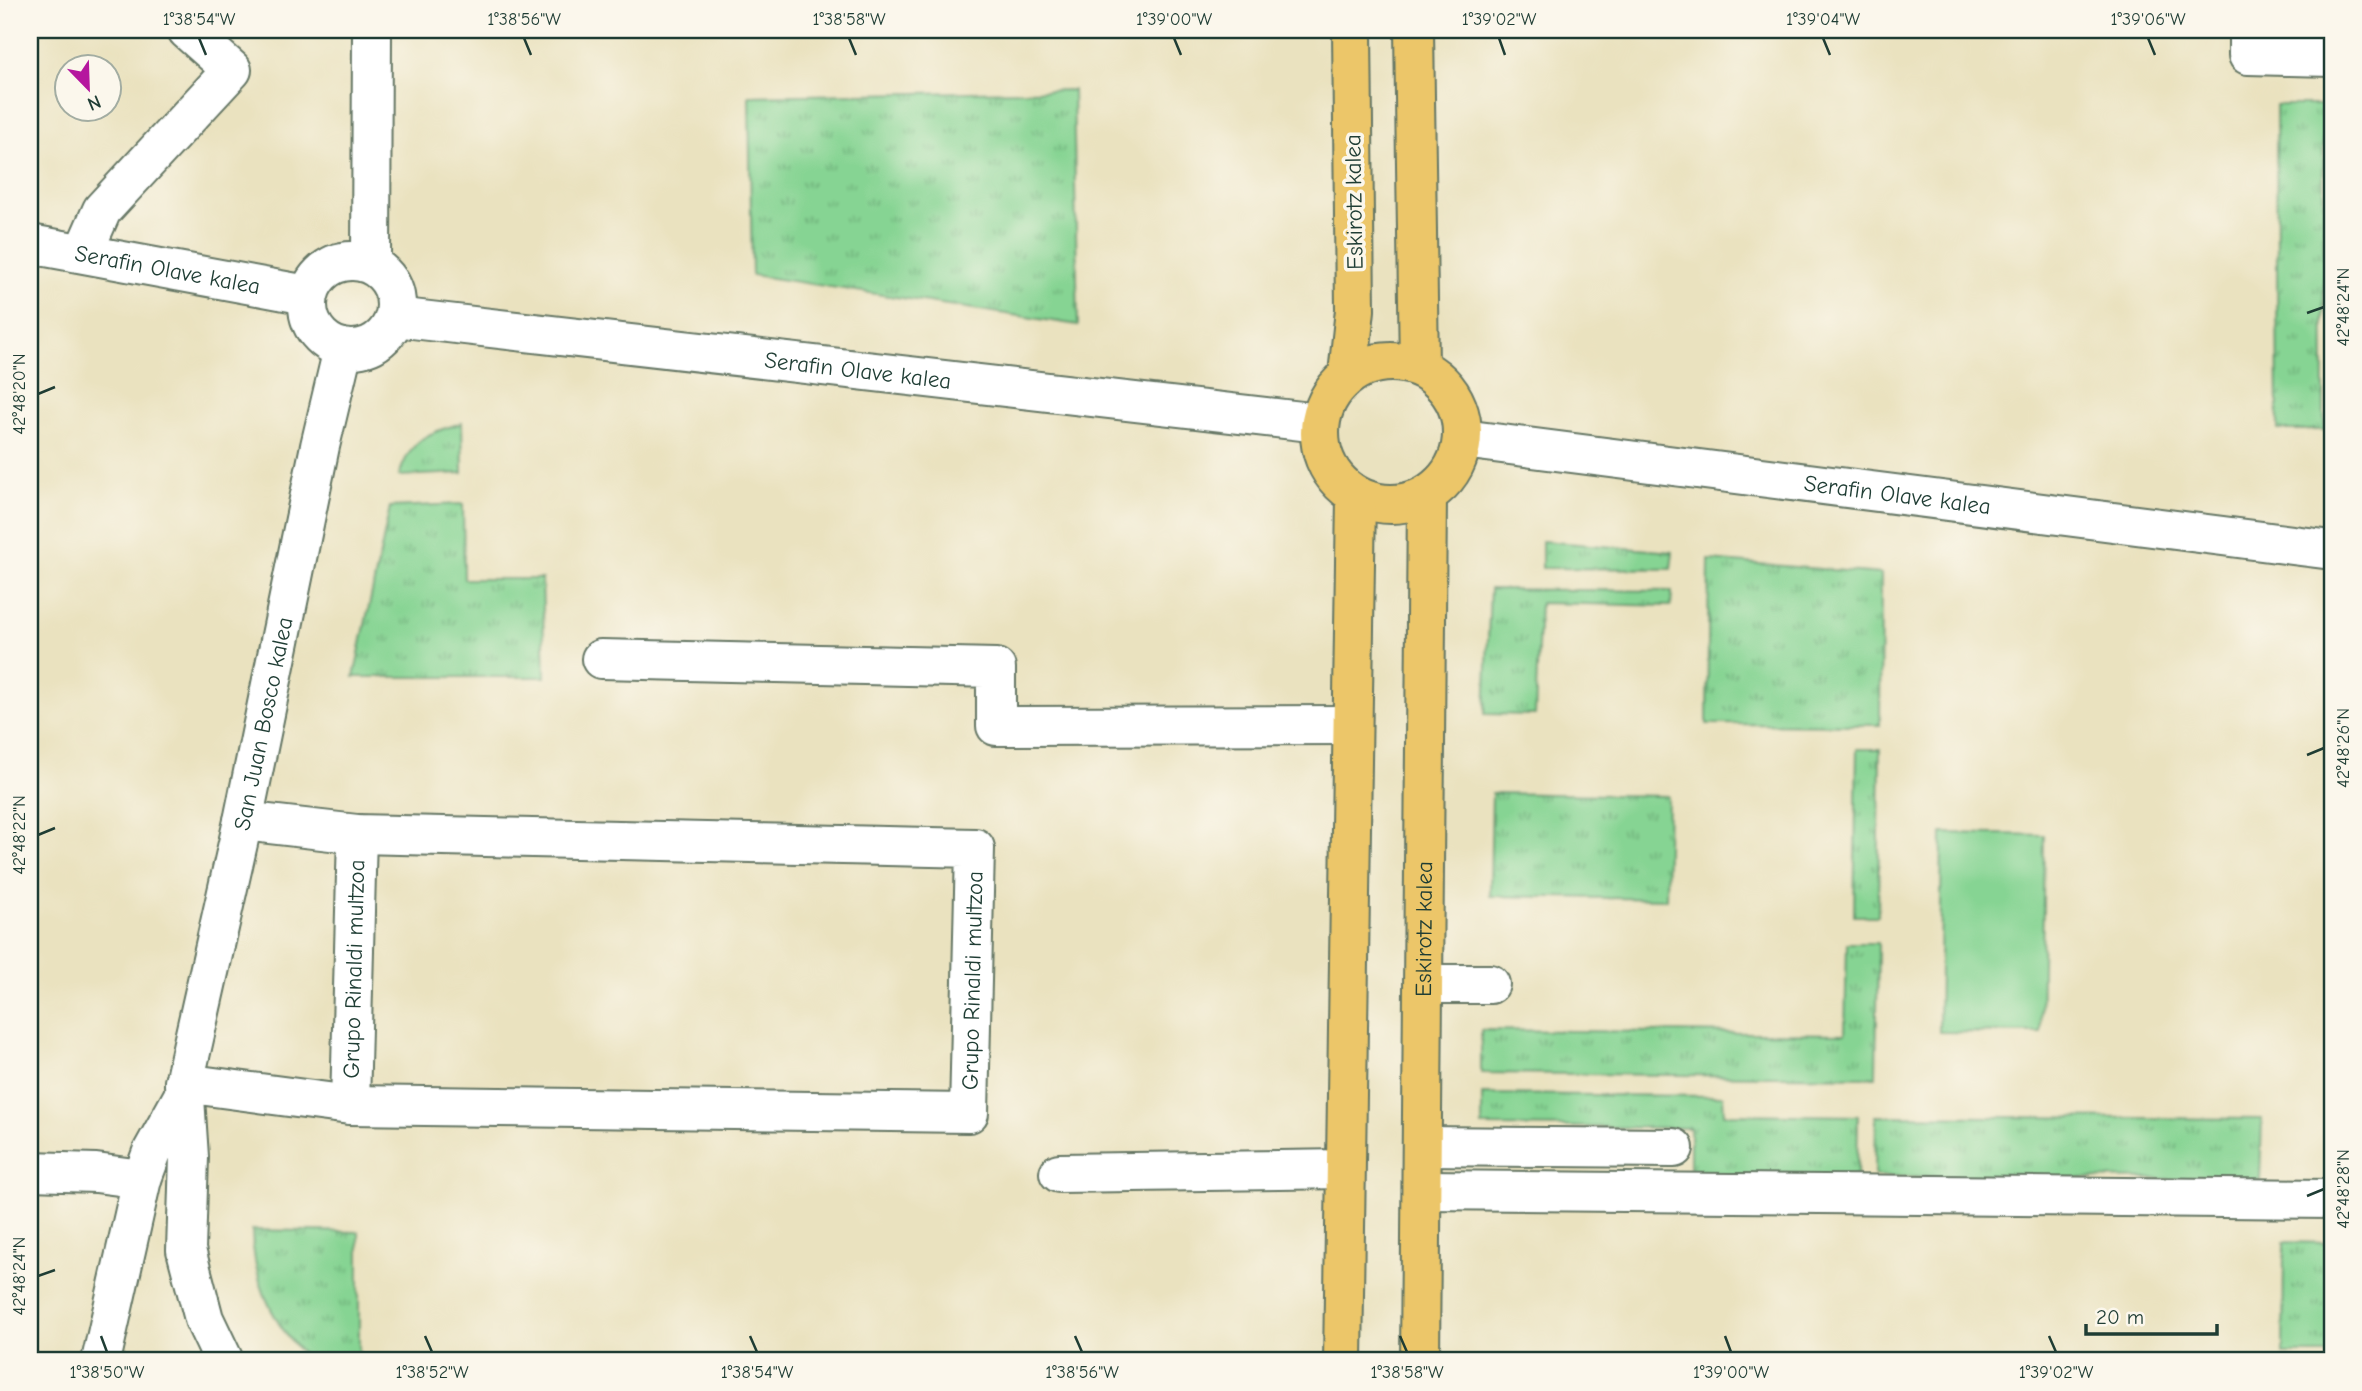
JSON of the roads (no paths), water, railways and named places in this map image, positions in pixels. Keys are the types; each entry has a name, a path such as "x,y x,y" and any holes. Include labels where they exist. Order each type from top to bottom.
{"main road":[{"name":"Eskirotz kalea","path":"1348,374 1355,310 1352,30"},
{"path":"1414,30 1419,366"},
{"path":"1383,362 1419,366 1444,384 1460,410 1463,439 1452,472 1427,496 1391,505 1356,496 1326,465 1319,423 1329,396 1348,374 1383,362"},
{"path":"1343,1361 1356,496"},
{"name":"Eskirotz kalea","path":"1420,1361 1424,1190 1427,496"}],"street":[{"path":"83,253 102,210 232,70 187,30"},
{"path":"372,30 372,264"},
{"path":"2248,30 2248,55 2332,57"},
{"name":"Serafin Olave kalea","path":"30,244 307,295"},
{"path":"352,259 372,264 387,277 396,296 395,317 384,336 365,348 343,349 322,339 308,319 307,295 316,277 332,264 352,259"},
{"name":"Serafin Olave kalea","path":"395,317 495,326 1266,419 1319,423"},
{"name":"San Juan Bosco kalea","path":"101,1361 142,1179 152,1152 183,1091 343,349"},
{"name":"Serafin Olave kalea","path":"1463,439 2332,550"},
{"path":"601,659 996,668 996,726 1351,725"},
{"name":"Grupo Rinaldi multzoa","path":"183,1091 351,1105 969,1113 975,848 357,834 243,821"},
{"name":"Grupo Rinaldi multzoa","path":"351,1105 357,834"},
{"path":"1425,984 1490,984"},
{"name":"San Juan Bosco kalea","path":"183,1091 189,1157 186,1250 204,1319 224,1361"},
{"path":"1423,1146 1674,1148"},
{"path":"1059,1173 1345,1169"},
{"path":"30,1171 96,1173 142,1179"},
{"path":"1424,1190 2332,1199"}]}
